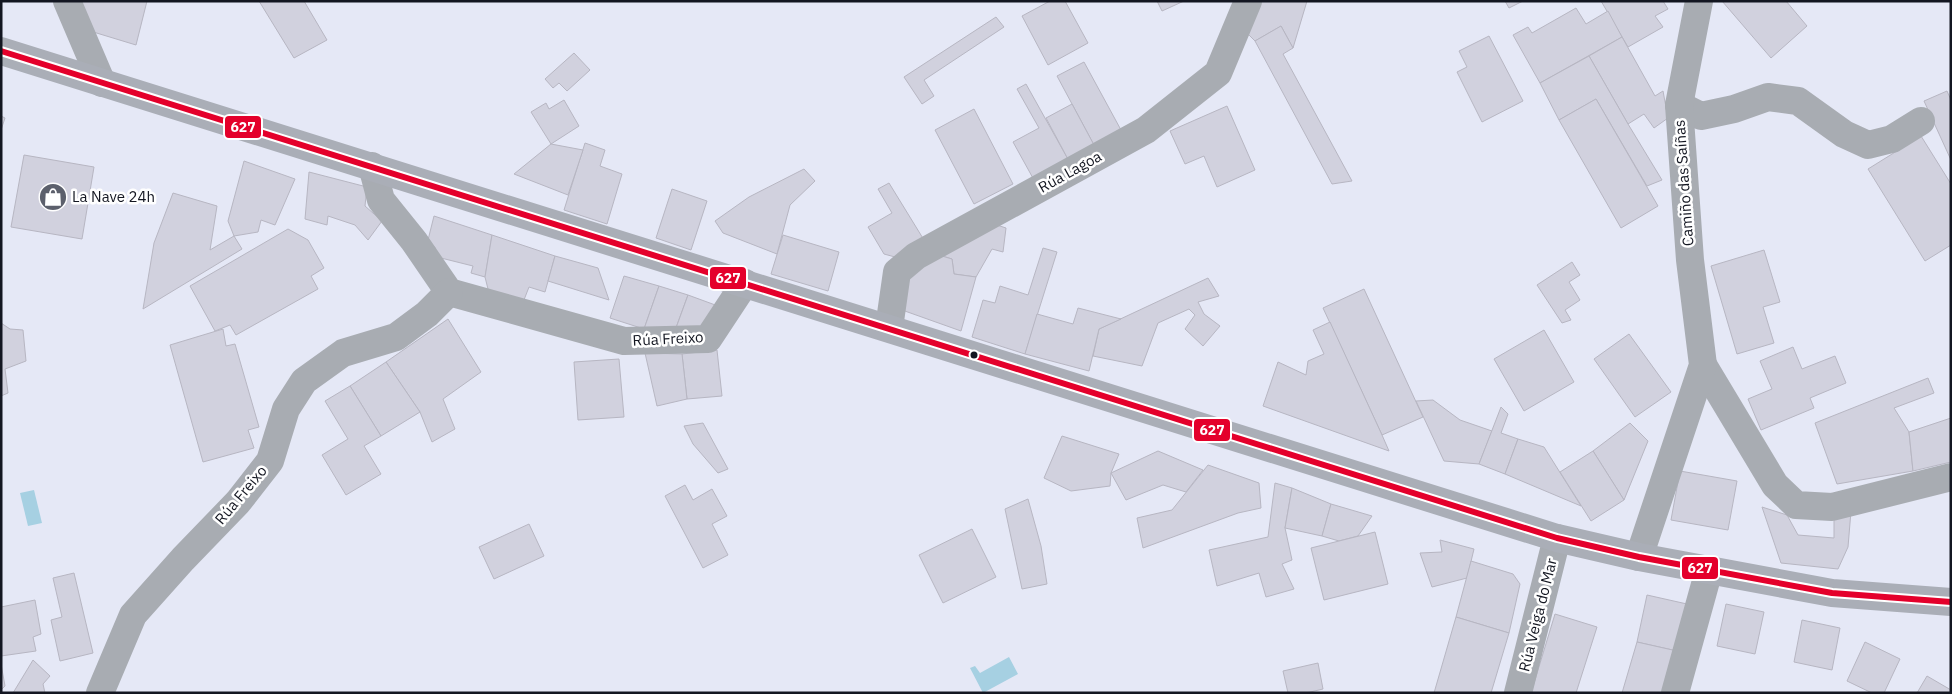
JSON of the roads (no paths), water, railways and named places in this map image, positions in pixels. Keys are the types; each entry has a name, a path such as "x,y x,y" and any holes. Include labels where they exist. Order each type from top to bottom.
{"main road":[{"path":"1,51 1557,538 1639,557 1832,593 1951,602"}],"street":[{"path":"67,1 102,83"},
{"name":"Rúa Lagoa","path":"889,328 897,272 916,256 1146,130 1218,73 1248,1"},
{"name":"Camiño das Saíñas","path":"1699,1 1679,105 1690,260 1703,365 1775,485 1796,505 1832,507 1951,477"},
{"path":"1679,105 1701,116 1734,109 1768,97 1798,101 1844,134 1868,145 1892,139 1922,121"},
{"path":"372,166 381,200 414,241 449,292"},
{"name":"Rúa Freixo","path":"100,693 132,615 238,502 270,461 286,409 304,381 343,353 396,337 427,314 449,292 624,341 708,339 745,283"},
{"name":"Camiño das Saíñas","path":"1639,557 1703,365"},
{"name":"Rúa Veiga do Mar","path":"1518,693 1557,538"},
{"path":"1675,693 1709,570"}],"water":[{"path":"34,490 42,523 28,526 20,493"},
{"path":"1009,657 1018,674 983,693 970,668 975,666 980,673"}],"place":[{"name":"La Nave 24h","path":"53,197"}]}
